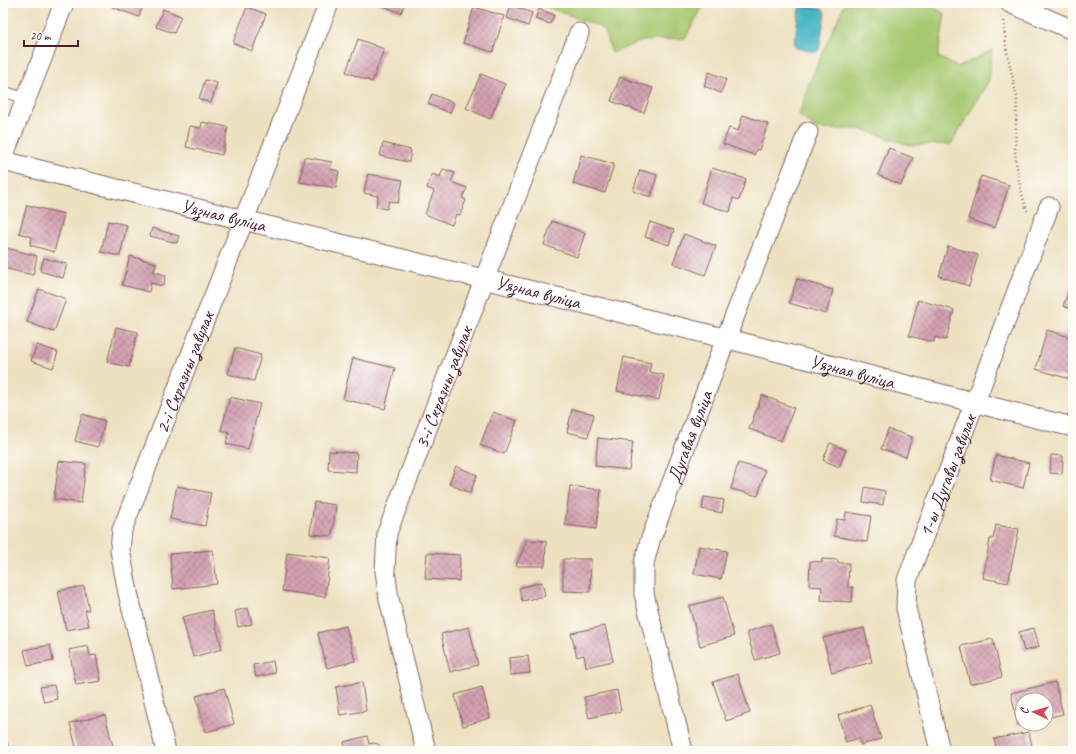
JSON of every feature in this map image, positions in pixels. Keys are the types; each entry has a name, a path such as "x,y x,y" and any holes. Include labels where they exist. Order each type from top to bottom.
{"street":[{"path":"3,157 64,3"},
{"name":"2-і Скразны завулак","path":"166,751 128,593 120,550 122,530 329,3"},
{"path":"1007,10 1073,30"},
{"name":"3-і Скразны завулак","path":"426,751 389,599 384,571 387,533 579,33"},
{"name":"Дугавая вуліца","path":"684,751 644,594 644,563 650,541 726,338 808,132"},
{"name":"Уязная вуліца","path":"3,161 726,338 974,403 1073,427"},
{"name":"1-ы Дугавы завулак","path":"940,751 906,608 907,580 1049,207"}],"lane":[{"path":"3,91 26,99"}],"path":[{"path":"1007,10 1006,47 1017,98 1014,154 1020,186 1028,214"}],"green space":[{"path":"537,3 705,3 685,38 642,41 612,53 605,32 598,26"},
{"path":"845,3 927,3 945,14 938,57 958,67 992,50 989,80 951,144 909,145 861,129 816,129 799,115 809,83"}],"water":[{"path":"803,6 823,9 825,13 819,50 816,52 796,48 794,45 799,8"}],"building":[{"path":"113,3 144,3 139,17 112,7"},
{"path":"376,3 405,3 401,13"},
{"path":"511,5 532,13 528,26 507,18"},
{"path":"247,7 266,14 252,51 233,43"},
{"path":"474,7 504,16 493,52 463,43"},
{"path":"163,9 181,16 174,33 156,27"},
{"path":"539,9 554,15 550,24 535,19"},
{"path":"358,39 384,49 372,82 346,72"},
{"path":"709,72 726,79 721,93 704,86"},
{"path":"481,74 505,84 490,119 466,108"},
{"path":"620,77 653,88 644,113 611,101"},
{"path":"205,80 217,83 211,103 199,99"},
{"path":"432,94 454,103 450,113 428,104"},
{"path":"743,115 768,124 759,150 756,149 754,155 723,144 729,128 738,131"},
{"path":"202,122 228,127 222,155 186,147 190,126 201,128"},
{"path":"383,143 411,150 409,162 380,156"},
{"path":"889,148 913,158 901,185 878,175"},
{"path":"581,155 614,164 605,193 573,184"},
{"path":"304,157 332,162 330,169 339,171 336,188 300,182"},
{"path":"712,168 746,179 739,200 733,198 730,212 701,203"},
{"path":"443,169 455,173 451,182 467,188 462,198 466,200 460,215 456,214 452,225 425,214 434,191 427,188 432,174 440,177"},
{"path":"640,170 657,175 651,197 633,191"},
{"path":"368,174 403,180 398,203 389,201 387,209 376,207 378,196 364,193"},
{"path":"981,176 1009,185 995,228 968,219"},
{"path":"27,205 64,214 54,252 30,245 32,237 19,233"},
{"path":"108,221 127,225 120,256 101,252"},
{"path":"552,221 585,233 577,257 544,245"},
{"path":"650,222 674,230 669,245 645,237"},
{"path":"152,228 179,236 177,243 150,236"},
{"path":"684,234 716,246 705,275 673,263"},
{"path":"948,246 978,255 969,286 939,276"},
{"path":"3,247 37,256 33,275 3,268"},
{"path":"130,256 156,263 154,272 166,275 163,286 151,283 149,292 122,285"},
{"path":"44,258 67,264 63,278 40,271"},
{"path":"797,279 833,290 826,314 789,303"},
{"path":"1071,285 1073,285 1073,310 1063,306"},
{"path":"39,289 66,299 54,332 27,322"},
{"path":"918,300 954,310 946,340 935,337 934,342 909,336"},
{"path":"116,327 138,332 129,367 107,362"},
{"path":"1047,330 1073,338 1073,380 1036,369"},
{"path":"37,345 58,352 53,368 31,361"},
{"path":"235,348 261,355 254,381 228,374"},
{"path":"624,357 651,363 649,372 664,375 659,400 617,391"},
{"path":"353,358 395,368 385,409 343,399"},
{"path":"762,395 794,408 781,441 749,429"},
{"path":"230,397 260,404 248,449 226,444 229,432 221,430"},
{"path":"572,409 594,414 588,437 567,432"},
{"path":"493,412 517,421 504,454 480,445"},
{"path":"82,414 105,421 98,447 75,441"},
{"path":"888,429 912,437 906,457 881,449"},
{"path":"598,438 633,442 629,470 595,466"},
{"path":"830,443 846,450 839,467 823,460"},
{"path":"329,451 357,453 356,472 328,470"},
{"path":"996,455 1029,463 1023,488 990,480"},
{"path":"1051,455 1063,456 1062,474 1050,473"},
{"path":"59,461 86,464 81,503 54,499"},
{"path":"738,463 765,470 758,496 731,489"},
{"path":"456,466 477,475 470,493 449,484"},
{"path":"177,486 211,493 205,526 170,519"},
{"path":"570,486 601,490 596,529 565,525"},
{"path":"865,487 885,491 883,505 863,502"},
{"path":"704,497 724,500 722,513 702,509"},
{"path":"314,502 336,505 332,536 310,534"},
{"path":"846,512 871,516 867,542 834,536 837,519 845,520"},
{"path":"996,525 1019,529 1008,583 983,578 990,539 993,539"},
{"path":"527,540 546,541 545,566 516,566"},
{"path":"699,546 727,551 721,579 694,574"},
{"path":"213,550 217,584 173,589 170,554"},
{"path":"287,552 330,558 325,597 282,591"},
{"path":"427,553 460,555 459,581 425,579"},
{"path":"563,559 591,559 590,592 563,591"},
{"path":"822,559 838,560 838,563 849,563 848,587 853,587 852,602 821,600 822,587 809,586 810,561 822,562"},
{"path":"542,582 545,596 522,601 519,588"},
{"path":"84,586 89,610 85,610 89,626 66,630 58,591"},
{"path":"723,597 734,636 700,646 689,606"},
{"path":"248,608 252,624 238,627 235,611"},
{"path":"212,610 222,649 193,657 182,617"},
{"path":"771,624 780,653 755,660 747,632"},
{"path":"346,626 355,661 327,668 318,633"},
{"path":"605,626 613,661 586,667 584,655 577,657 571,633"},
{"path":"469,627 478,665 450,672 441,634"},
{"path":"864,628 872,662 832,673 823,638"},
{"path":"1034,628 1039,647 1024,651 1019,632"},
{"path":"993,639 1002,677 970,684 961,646"},
{"path":"50,645 53,661 28,666 24,650"},
{"path":"88,646 90,656 96,655 101,681 76,685 69,650"},
{"path":"528,656 530,673 510,675 509,658"},
{"path":"273,661 275,673 256,677 253,665"},
{"path":"738,674 750,713 726,721 713,682"},
{"path":"362,682 366,711 340,715 336,687"},
{"path":"1055,682 1063,714 1054,716 1054,692 1015,692"},
{"path":"54,685 57,699 44,702 40,687"},
{"path":"482,687 490,718 463,726 455,695"},
{"path":"224,688 234,724 206,732 196,696"},
{"path":"617,690 621,711 589,718 584,697"},
{"path":"1014,692 1014,707 1011,693"},
{"path":"1073,704 1073,721 1072,721 1068,705"},
{"path":"870,705 881,739 861,745 859,738 846,742 838,715"},
{"path":"105,715 114,751 77,751 70,723"},
{"path":"1029,732 1033,751 997,751 994,739"},
{"path":"367,736 369,744 378,744 382,751 346,751 344,742"},
{"path":"7,742 9,751 3,751 3,743"}]}
